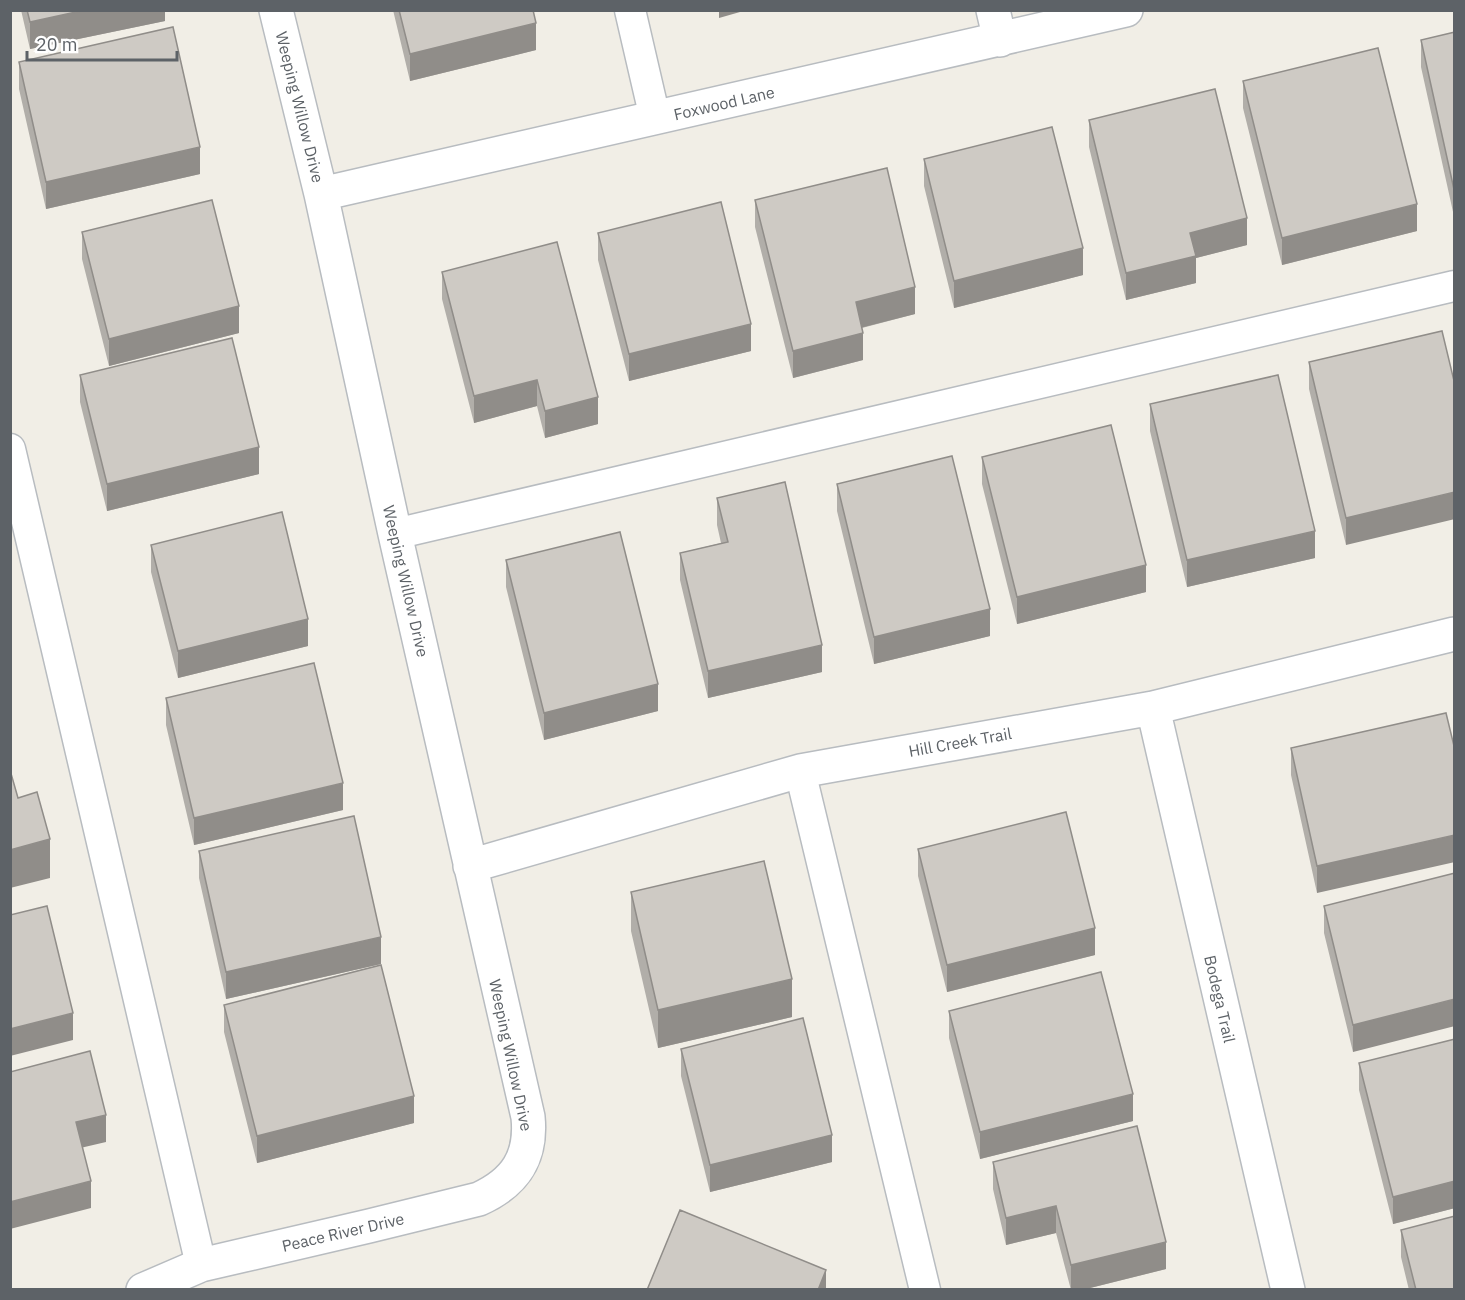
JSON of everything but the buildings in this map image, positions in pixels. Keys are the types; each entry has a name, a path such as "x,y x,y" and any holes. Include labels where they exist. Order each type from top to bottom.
{"street":[{"name":"Weeping Willow Drive","path":"276,10 321,194 395,534 528,1117 530,1135 526,1152"},
{"name":"Foxwood Lane","path":"321,194 656,118 996,25 1126,10"},
{"name":"Hill Creek Trail","path":"470,866 800,771 1153,708 1455,634"},
{"name":"Bodega Trail","path":"1153,708 1288,1290"},
{"name":"Peace River Drive","path":"143,1290 201,1265 369,1227 479,1198 494,1192 508,1181 519,1168 526,1152"}],"lane":[{"path":"630,10 656,118"},
{"path":"395,534 1455,286"},
{"path":"10,448 201,1265"},
{"path":"800,771 925,1290"}]}
